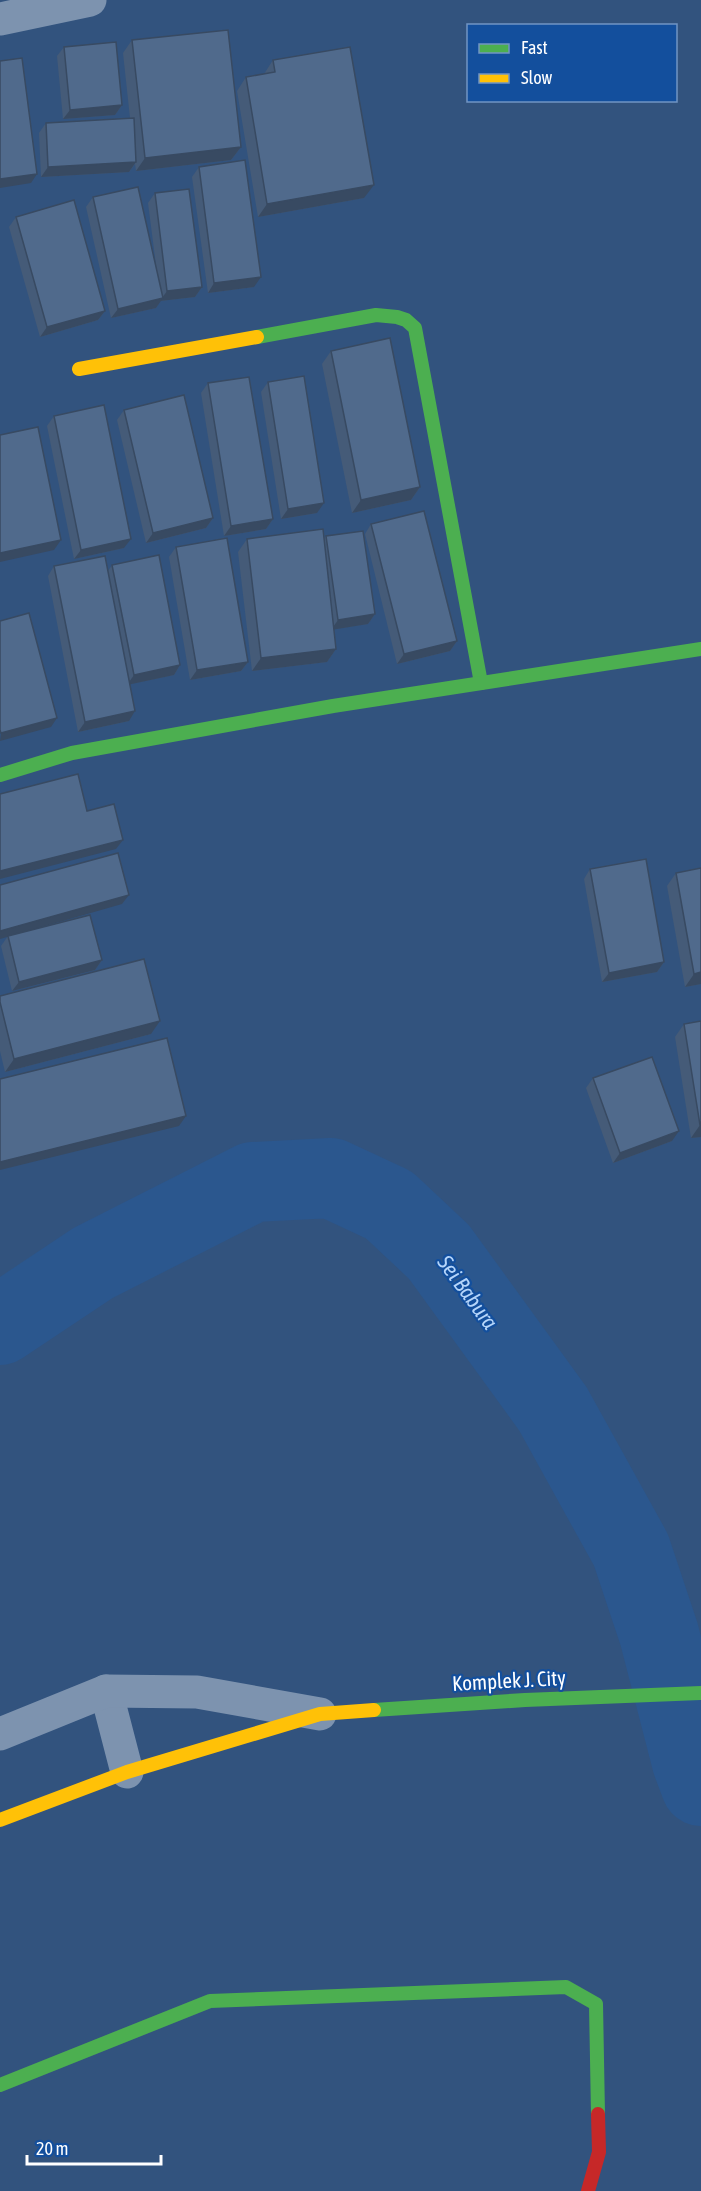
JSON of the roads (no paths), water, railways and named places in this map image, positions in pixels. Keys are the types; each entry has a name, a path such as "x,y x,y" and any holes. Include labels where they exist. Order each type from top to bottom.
{"street":[{"path":"0,19 90,0"},
{"path":"79,369 376,315 394,315 406,319 415,328 481,683"},
{"path":"0,775 72,753 333,706 701,650"},
{"path":"106,1691 127,1772"},
{"path":"0,1734 106,1691 197,1692 320,1714"},
{"name":"Komplek J. City","path":"0,1820 127,1772 320,1714 525,1700 701,1693"},
{"path":"0,2085 210,2001 566,1987 596,2004 599,2152 588,2191"}],"waterway":[{"name":"Sei Babura","path":"0,1325 93,1263 253,1182 331,1178 389,1205 439,1252 553,1409 631,1550 659,1634 692,1762 701,1786"}]}
